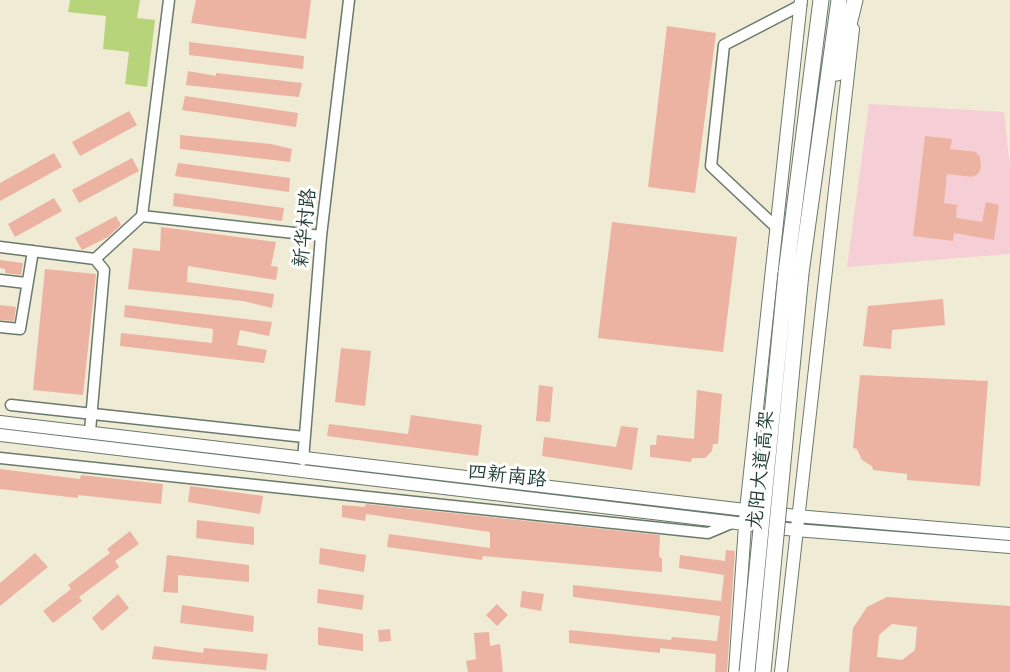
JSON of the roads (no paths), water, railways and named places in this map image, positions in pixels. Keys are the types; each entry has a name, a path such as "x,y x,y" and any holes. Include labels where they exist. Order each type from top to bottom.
{"highway":[{"path":"793,273 821,0"},
{"path":"821,137 838,0"},
{"path":"793,273 821,137 856,0"},
{"name":"龙阳大道高架","path":"747,672 793,273"},
{"name":"龙阳大道高架","path":"763,672 793,273"}],"main road":[{"path":"781,672 795,530 856,0"},
{"path":"735,672 741,522 747,510 801,3"},
{"name":"四新南路","path":"0,422 90,431 303,460 798,516 1010,534"},
{"name":"四新南路","path":"0,435 795,530 1010,547"}],"street":[{"path":"95,259 142,216 169,0"},
{"name":"新华村路","path":"303,460 321,236 349,0"},
{"path":"777,228 711,166 724,45 801,3"},
{"path":"142,216 321,236"},
{"path":"0,247 95,259 104,270 90,431"},
{"path":"0,327 21,329 33,251"},
{"path":"0,280 27,283"},
{"path":"11,405 304,437"},
{"path":"0,458 708,533 741,522"}]}
